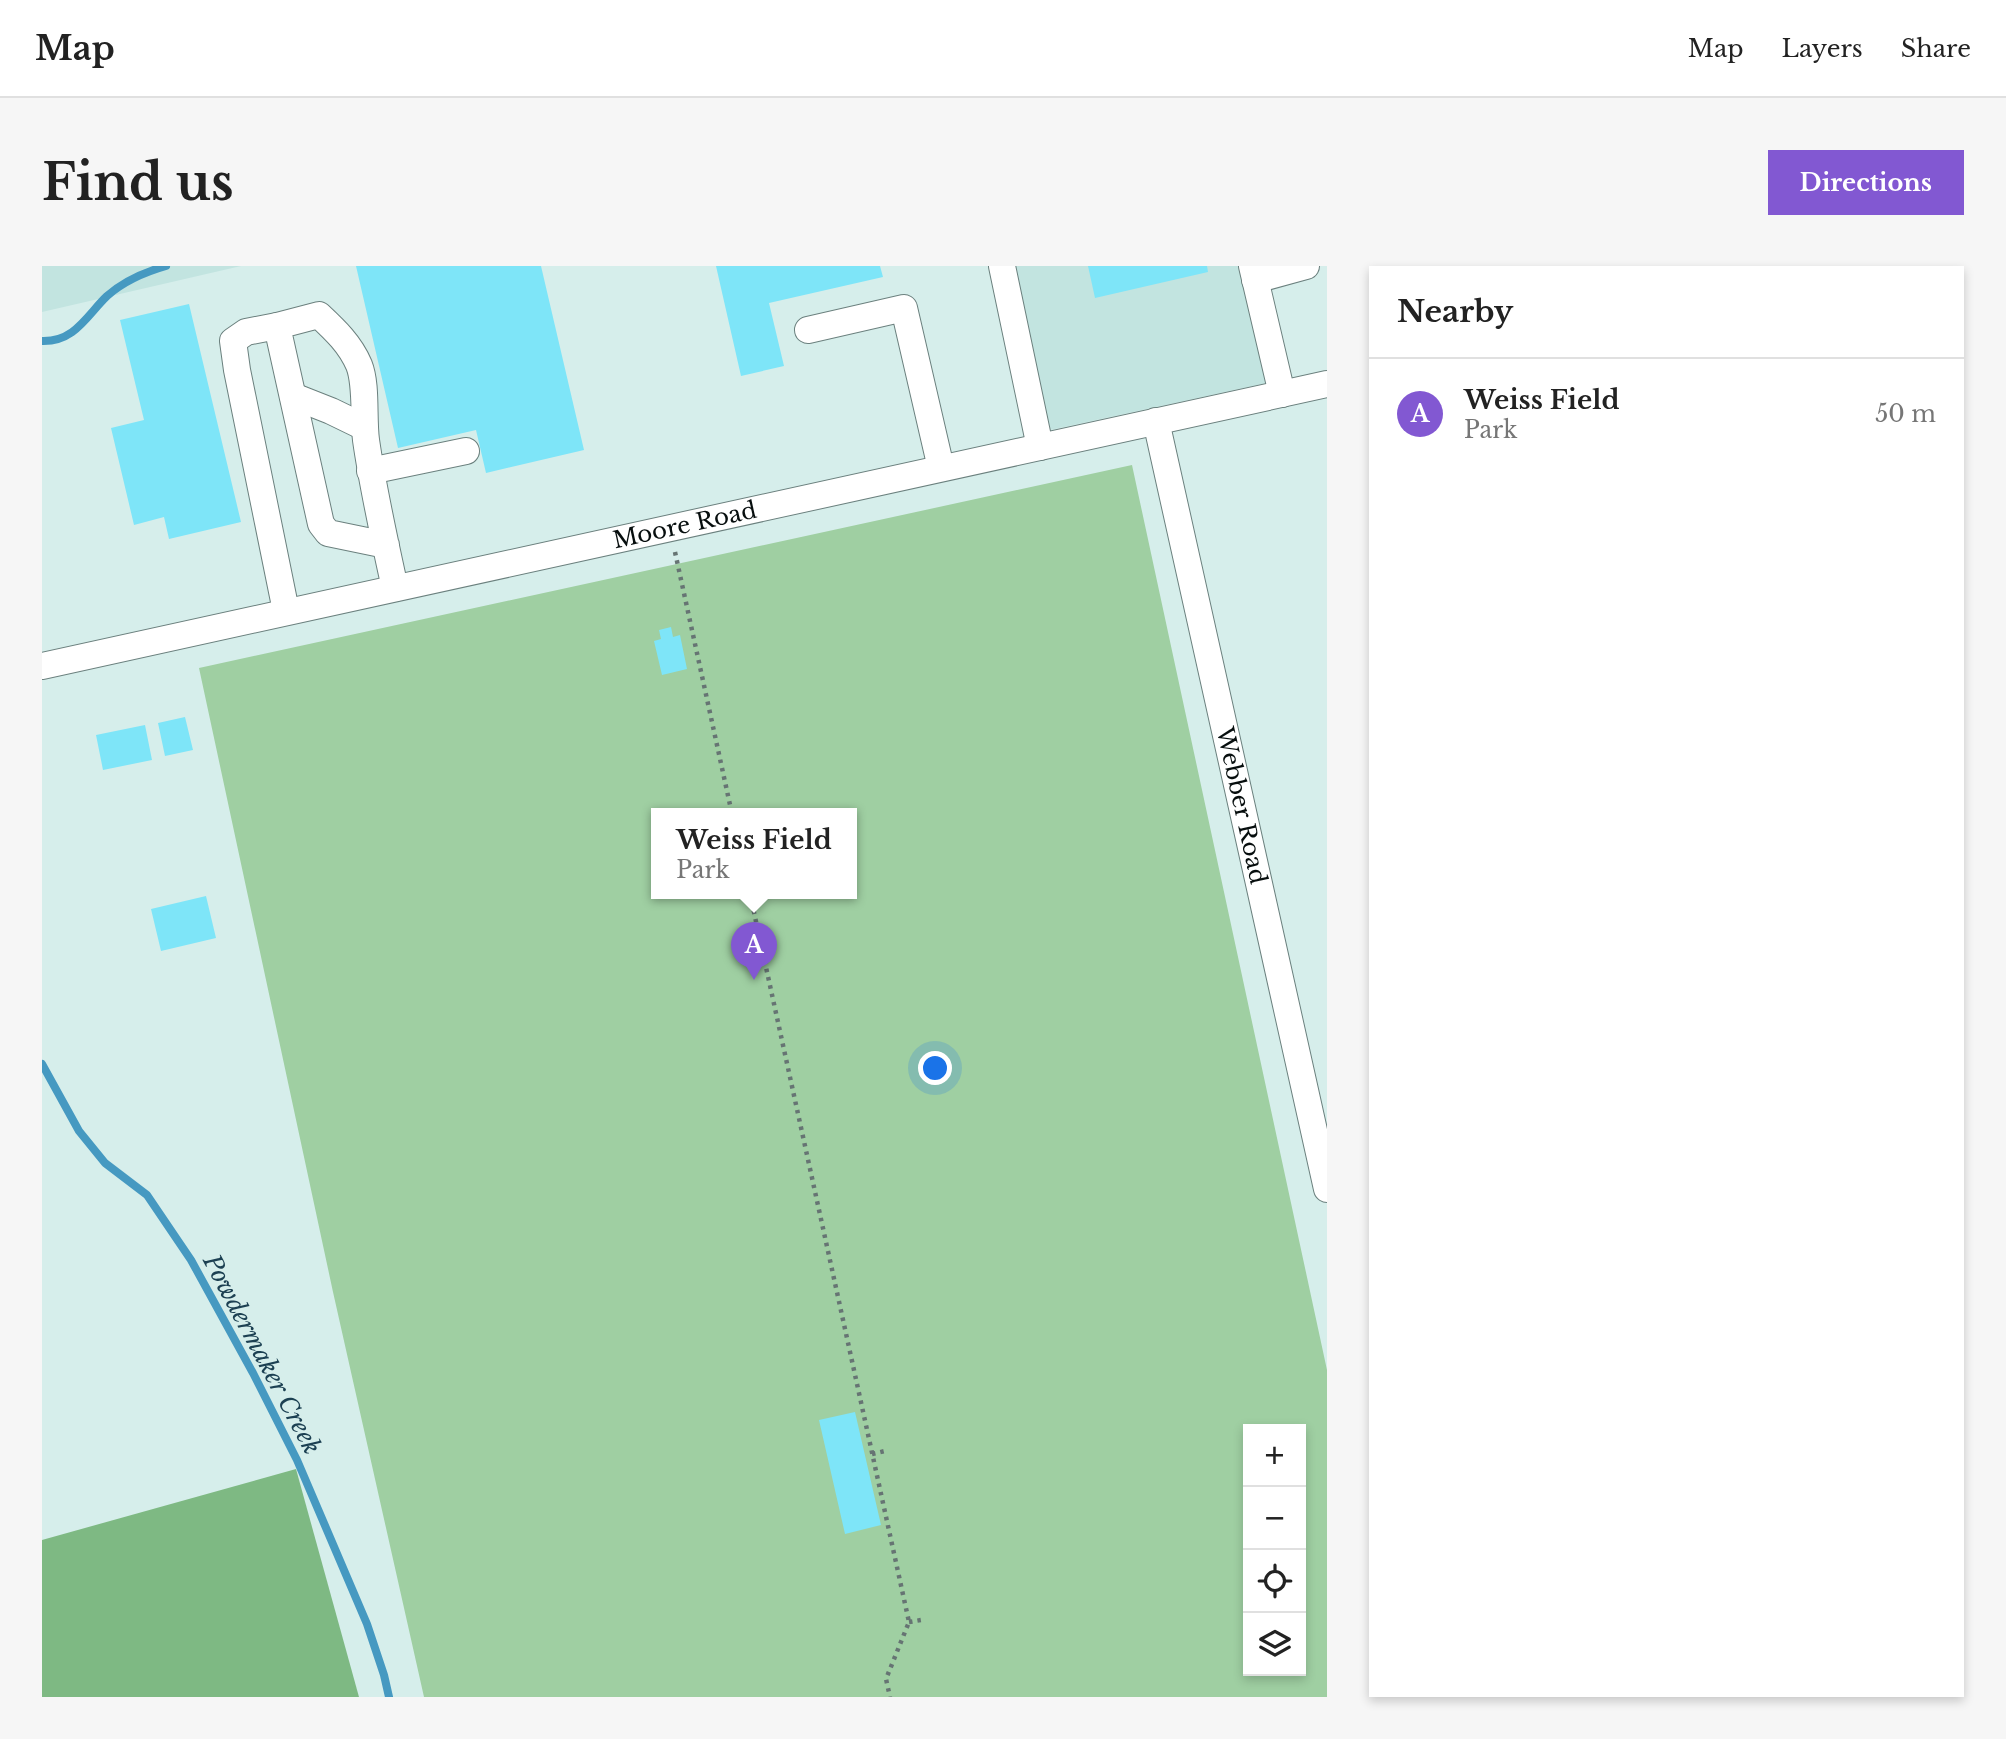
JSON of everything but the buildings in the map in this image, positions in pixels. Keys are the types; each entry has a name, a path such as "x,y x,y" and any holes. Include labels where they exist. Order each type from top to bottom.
{"street":[{"path":"1002,266 1040,447"},
{"path":"1282,394 1254,273 1306,266"},
{"path":"808,330 904,308 941,468"},
{"path":"286,611 233,341 246,332 319,315 340,335 360,368 370,471 394,587"},
{"path":"277,326 321,524 328,533 386,545"},
{"name":"Moore Road","path":"42,666 1327,384"},
{"path":"293,396 364,427"},
{"name":"Webber Road","path":"1156,421 1327,1189"},
{"path":"370,471 466,451"}],"path":[{"path":"670,527 731,808"},
{"path":"751,899 909,1622 886,1679 890,1697"},
{"path":"872,1454 885,1451"},
{"path":"909,1622 921,1620"}],"shaded area":[{"path":"42,266 241,266 42,312"},
{"path":"989,266 1255,266 1280,380 1027,435"}],"green space":[{"path":"1132,465 1327,1370 1327,1697 424,1697 333,1292 199,668"},
{"path":"296,1469 359,1697 42,1697 42,1540"}],"waterway":[{"name":"Powdermaker Creek","path":"42,341 53,340 72,332 120,286 166,266"},
{"name":"Powdermaker Creek","path":"42,1064 79,1131 105,1163 147,1195 191,1260 253,1373 297,1460 367,1624 389,1697"}],"place":[{"name":"Weiss Field","path":"754,980"}]}
